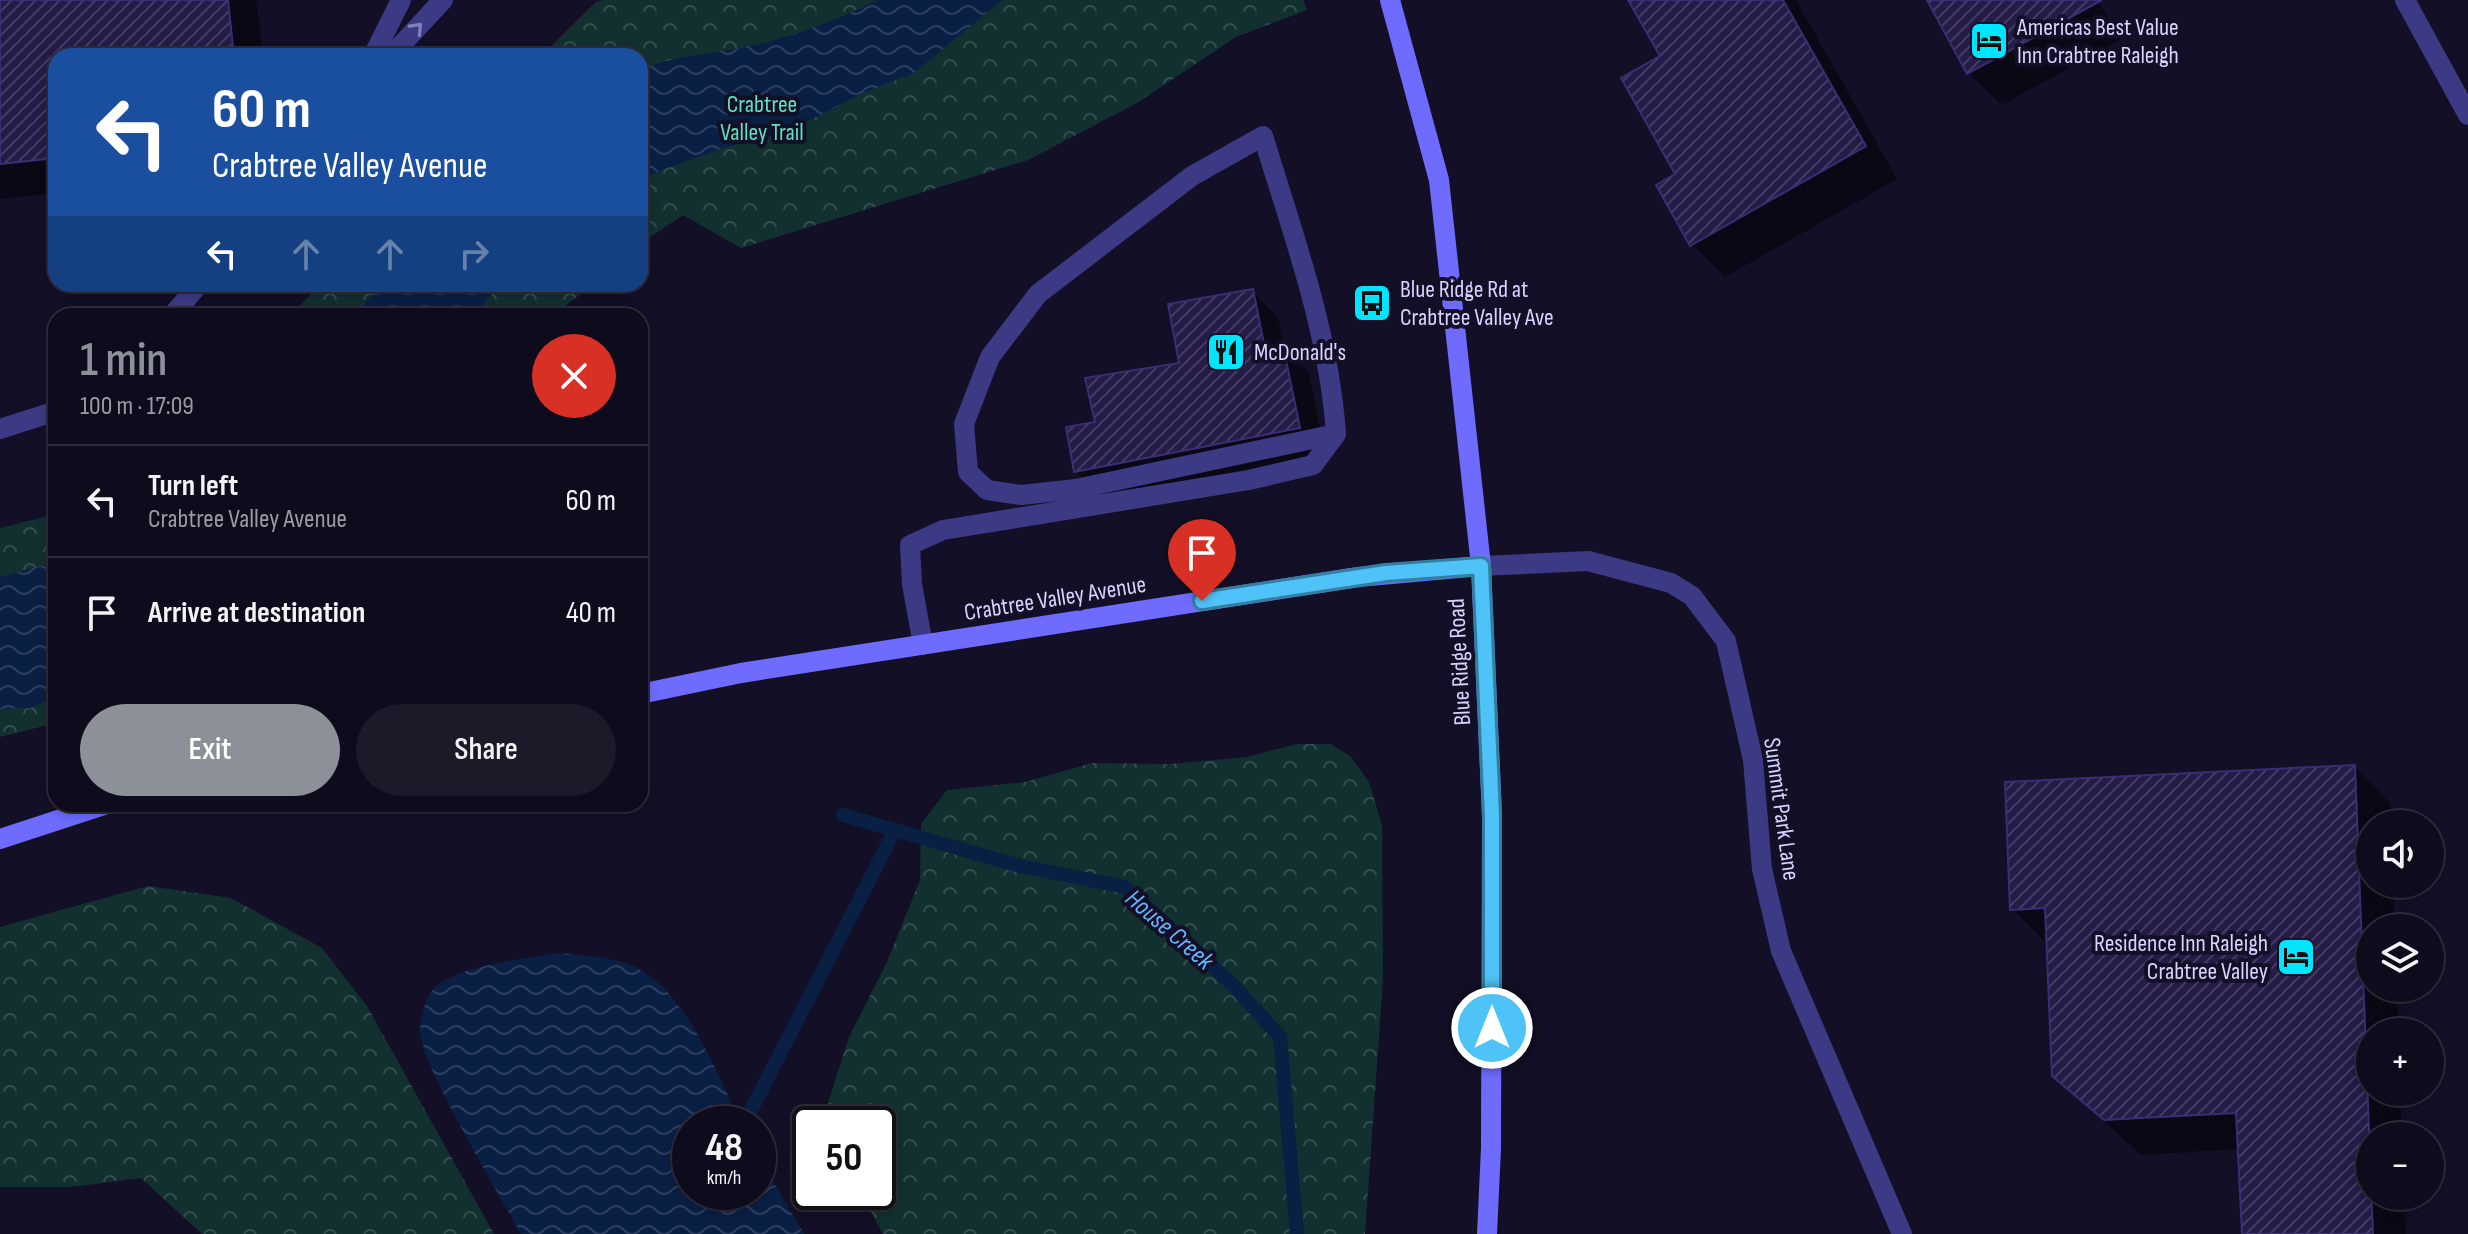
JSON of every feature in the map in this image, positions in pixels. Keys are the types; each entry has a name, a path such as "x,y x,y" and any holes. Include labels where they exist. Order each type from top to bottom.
{"main road":[{"name":"Blue Ridge Road","path":"1390,0 1439,180 1481,566 1492,816 1491,1148 1487,1234"},
{"name":"Crabtree Valley Avenue","path":"648,692 741,673 1372,575 1481,566"},
{"path":"0,839 83,812"}],"street":[{"path":"377,48 401,0"},
{"path":"398,48 443,0"},
{"path":"2405,0 2468,115"},
{"path":"923,645 912,584 910,545 943,530 1249,480 1313,465 1336,434 1333,383 1310,291 1263,136 1192,176 1038,294 990,357 964,424 968,472 987,490 1021,495 1076,489 1336,434"},
{"path":"179,308 192,292"},
{"path":"0,429 48,414"},
{"name":"Summit Park Lane","path":"1481,566 1588,561 1671,583 1692,596 1726,641 1753,760 1762,869 1781,951 1902,1234"}],"green space":[{"name":"Crabtree Valley Trail","path":"1303,0 1307,10 1236,37 1137,103 1028,160 741,248 683,215 648,239 648,48 549,48 596,2"},
{"path":"312,292 584,292 562,308 298,308"},
{"path":"48,516 48,725 0,737 0,528"},
{"path":"1296,744 1331,744 1350,756 1369,782 1382,825 1383,980 1365,1234 883,1234 870,1210 896,1210 896,1106 827,1106 849,1037 887,962 920,880 921,824 947,790 1025,782 1092,763 1169,764 1247,757"},
{"path":"148,886 231,898 322,948 367,1006 494,1234 202,1234 141,1178 71,1187 0,1187 0,927"}],"water":[{"path":"878,0 1002,0 914,73 865,92 787,132 723,148 648,175 648,67 755,45 833,20"},
{"path":"375,292 495,292 481,308 361,308"},
{"path":"48,564 48,701 31,708 0,709 0,577"},
{"path":"557,953 612,960 649,975 683,1011 733,1106 672,1106 672,1210 776,1210 776,1187 804,1234 521,1234 447,1100 433,1071 420,1030 425,1005 438,985 463,972"}],"building":[{"path":"0,0 228,0 233,48 48,48 48,159 0,164"},
{"path":"1628,0 1783,0 1866,146 1690,246 1656,185 1675,174 1621,78 1660,56"},
{"name":"Americas Best Value Inn Crabtree Raleigh","path":"1927,0 2102,0 1967,74"},
{"path":"1253,289 1265,349 1283,345 1300,428 1074,472 1066,427 1095,422 1085,378 1179,363 1168,304"},
{"name":"Residence Inn Raleigh Crabtree Valley","path":"2355,765 2356,898 2360,898 2361,914 2356,914 2356,1002 2364,1002 2365,1018 2356,1018 2356,1106 2368,1106 2369,1122 2356,1122 2356,1210 2372,1210 2373,1234 2242,1234 2236,1113 2104,1120 2052,1076 2045,908 2010,910 2005,782"}],"waterway":[{"name":"House Creek","path":"843,815 1016,865 1125,887 1234,986 1280,1037 1297,1234"},
{"path":"753,1106 895,830"}],"place":[{"name":"Americas Best Value Inn Crabtree Raleigh","path":"1989,41"},
{"name":"Blue Ridge Rd at Crabtree Valley Ave","path":"1372,303"},
{"name":"McDonald's","path":"1226,352"},
{"name":"Residence Inn Raleigh Crabtree Valley","path":"2296,957"}],"route":[{"path":"1202,601 1386,573 1481,566 1492,816 1492,1028"}]}
